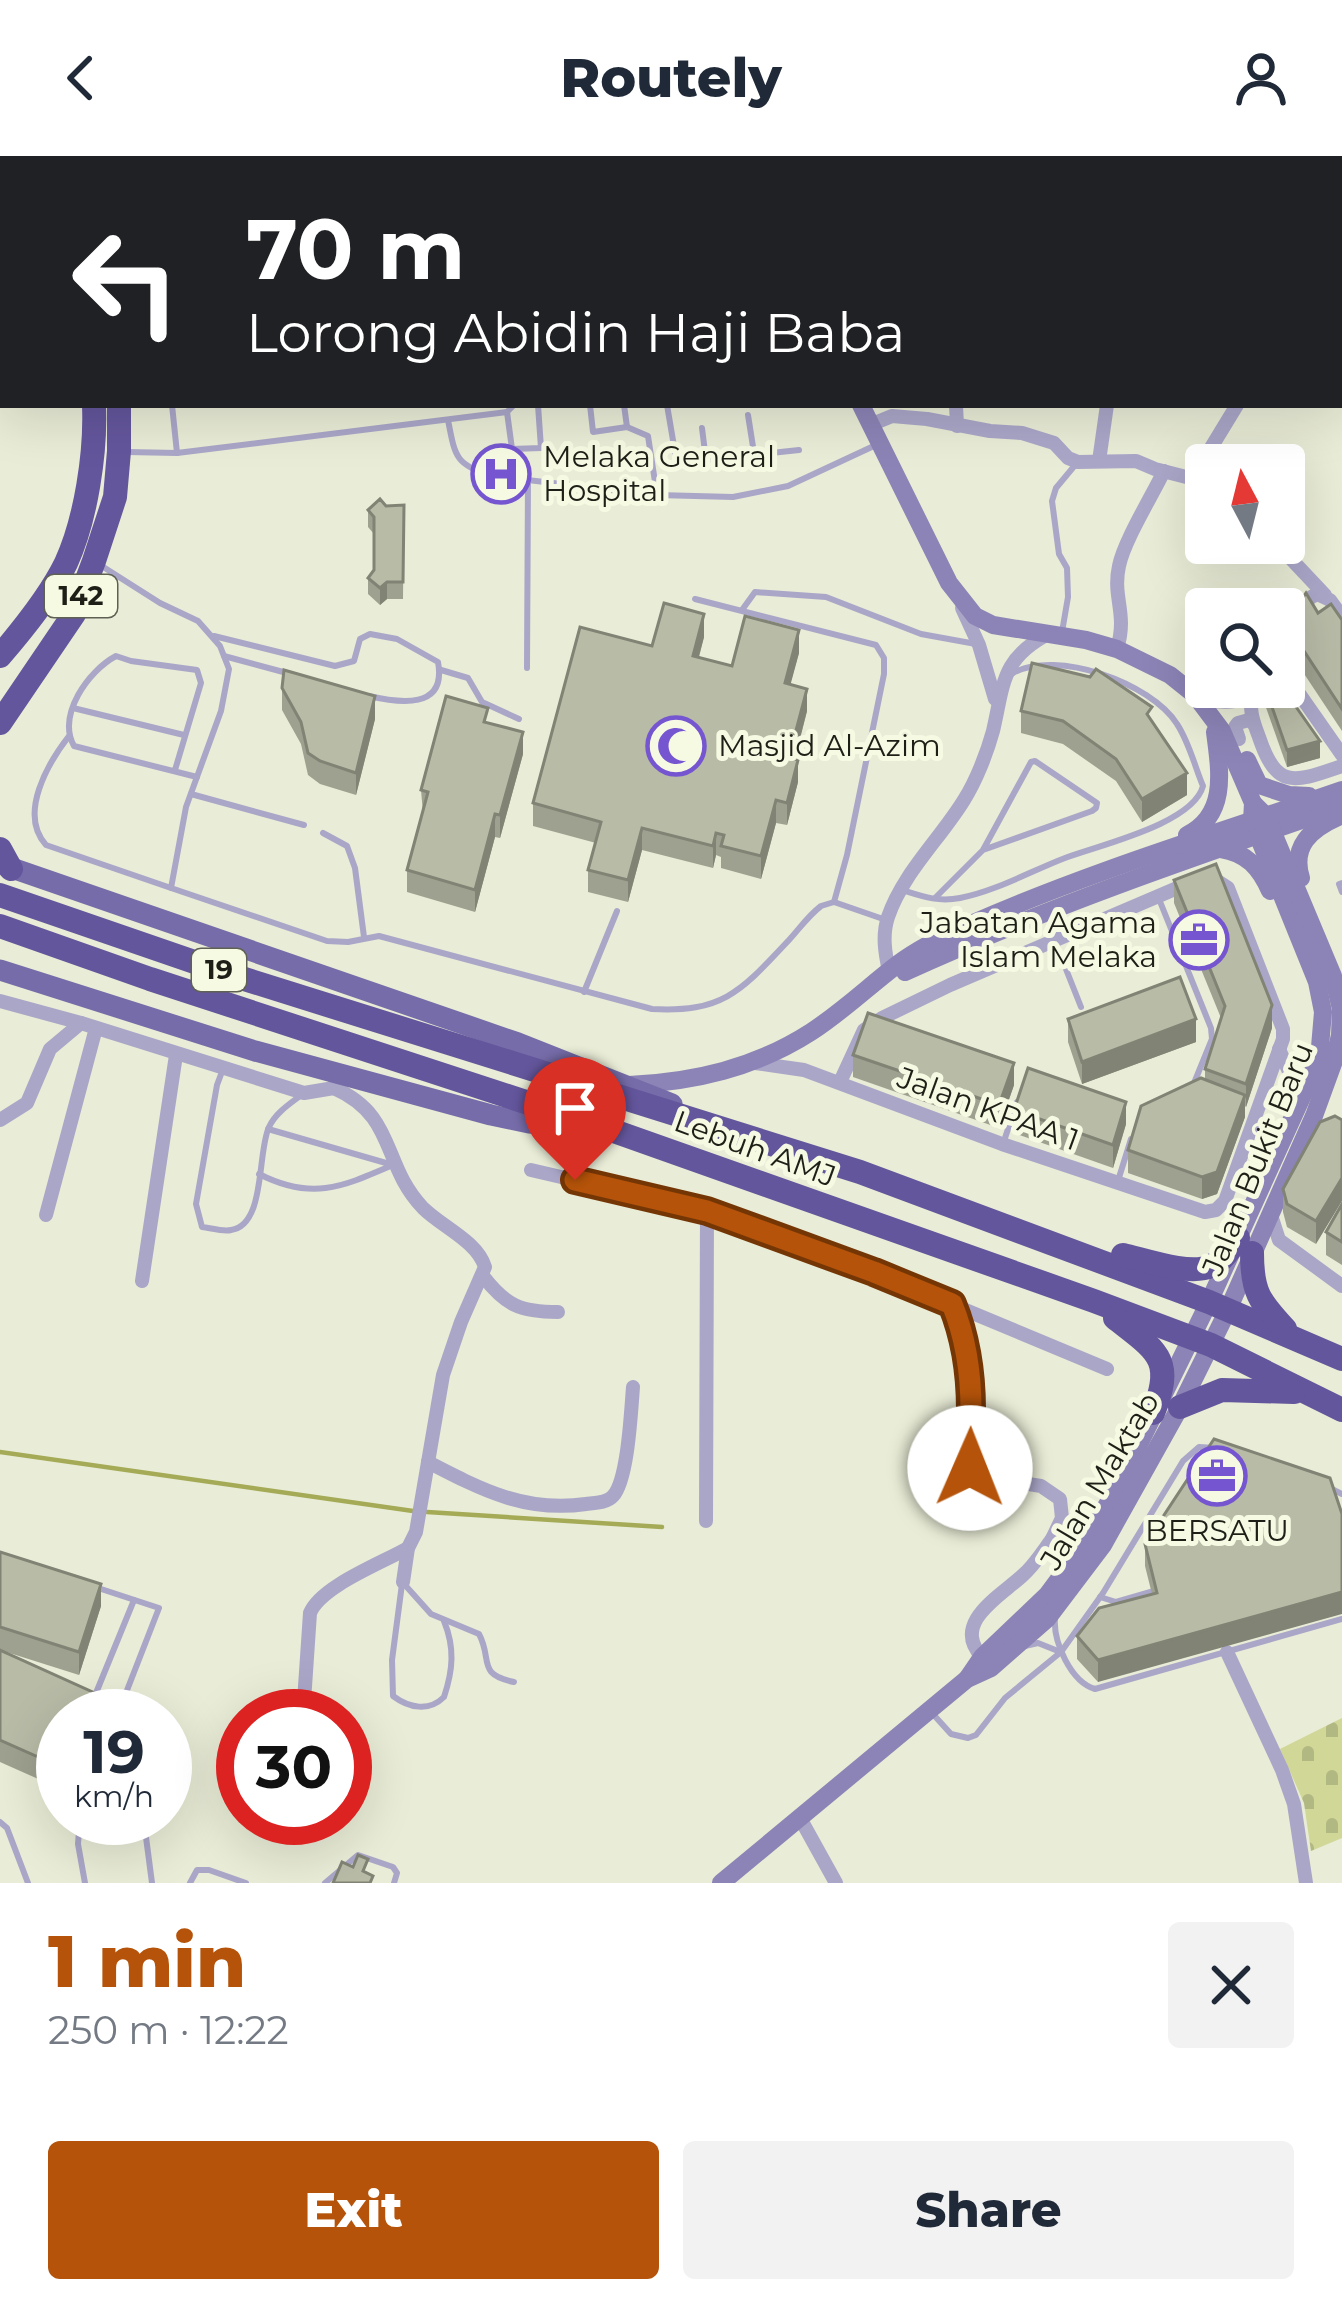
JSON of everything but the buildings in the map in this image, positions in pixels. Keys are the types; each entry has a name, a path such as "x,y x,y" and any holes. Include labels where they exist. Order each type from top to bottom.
{"highway":[{"name":"142","path":"0,656 66,563 93,450 94,408"},
{"name":"142","path":"0,723 74,614 115,496 119,408"},
{"name":"Lebuh AMJ","path":"0,895 238,977 860,1172 1219,1306 1342,1359"},
{"name":"Lebuh AMJ","path":"0,926 150,980 608,1129 1094,1301 1201,1341 1342,1409"},
{"path":"1016,1228 1194,1269 1216,1264 1245,1245 1257,1296 1294,1337"},
{"path":"1094,1301 1138,1336 1159,1360 1165,1375 1153,1413"},
{"path":"1180,1407 1222,1390 1308,1393"}],"main road":[{"path":"862,408 949,583 983,622 1117,649 1185,687"},
{"path":"1212,708 1226,717 1259,785 1302,797 1340,796"},
{"path":"627,1084 672,1083 752,1062 810,1033 889,971 902,973 1196,831 1215,810 1219,789 1212,708"},
{"name":"Jalan Bukit Baru","path":"1212,708 1308,938 1331,977 1321,1047 1327,1079 1270,1212 1245,1245"},
{"path":"1128,862 1340,796"},
{"path":"1308,938 1298,855 1310,834 1342,815"},
{"path":"1041,904 1216,849 1260,821"},
{"path":"1216,849 1233,851 1254,863 1281,918 1308,938"},
{"path":"3,866 497,1036 627,1084 728,1131"},
{"path":"4,970 336,1081 491,1115 608,1129"},
{"name":"Jalan Bukit Baru","path":"1201,1341 1314,1112"},
{"name":"Jalan Maktab","path":"967,1679 1013,1651 1060,1603 1103,1545 1180,1407 1201,1341"},
{"name":"Jalan Maktab","path":"721,1883 967,1679 982,1658 1033,1611 1079,1552 1120,1484 1153,1413 1201,1341"}],"street":[{"path":"956,408 957,426"},
{"path":"1099,461 1107,408"},
{"path":"1218,444 1236,408"},
{"path":"874,434 892,416 927,419 1022,433 1054,443 1067,458 1078,462 1136,461 1185,478"},
{"path":"1117,649 1123,614 1116,590 1119,562 1163,471"},
{"path":"1295,564 1342,617"},
{"path":"949,583 979,645 996,704"},
{"path":"1305,604 1310,597 1324,595"},
{"path":"889,971 886,920 967,797 992,734 1004,679 1018,654 1056,635"},
{"path":"1305,702 1342,755"},
{"path":"1251,708 1277,774 1306,778 1342,766"},
{"path":"1239,740 1238,723 1249,720 1254,724"},
{"path":"840,1082 854,1048 871,1026 950,985 1205,878 1219,880 1228,888 1283,1029 1279,1049 1314,1112"},
{"path":"1041,904 1054,941"},
{"path":"0,1001 304,1093 336,1081 382,1129 393,1165 422,1207 477,1251 485,1267 483,1276 442,1375 403,1582"},
{"path":"0,1120 27,1103 50,1049 89,1026"},
{"path":"46,1214 89,1026"},
{"name":"Jalan KPAA 1","path":"752,1062 804,1070 1205,1212 1225,1201 1279,1049"},
{"path":"142,1281 176,1055"},
{"path":"531,1170 707,1211 874,1272 1107,1370"},
{"path":"706,1521 707,1211"},
{"path":"1270,1212 1279,1240 1342,1286"},
{"path":"483,1276 506,1303 558,1312"},
{"path":"952,1304 966,1349 970,1468 978,1476 1041,1486 1060,1499 1062,1518 1027,1573 976,1617 972,1638 982,1658"},
{"path":"428,1462 480,1489 521,1502 578,1505 607,1501 614,1496 626,1455 633,1388"},
{"path":"1052,1539 1079,1552"},
{"path":"305,1689 314,1604 409,1548"},
{"path":"1227,1652 1294,1804 1306,1883"},
{"path":"800,1818 836,1883"}],"lane":[{"path":"172,408 177,453"},
{"path":"93,450 177,453 511,408"},
{"path":"507,412 512,449 542,448 538,408"},
{"path":"590,408 593,432 627,428 648,436 657,495"},
{"path":"624,408 627,428"},
{"path":"668,408 680,463 799,450"},
{"path":"748,415 754,455"},
{"path":"448,420 456,455 469,469 492,476 657,495 733,497 788,486 874,434"},
{"path":"702,428 706,460"},
{"path":"1056,635 1068,597 1067,568 1059,554 1052,501 1056,488 1078,462"},
{"path":"527,480 527,668"},
{"path":"94,561 160,603 199,621 229,669 221,711 191,794 171,888"},
{"path":"742,611 755,592 826,596 921,634 979,645"},
{"path":"695,598 876,645 884,658 857,810 834,902"},
{"path":"211,635 335,666 355,661 360,639 370,634 398,639 426,652 441,670 423,699 407,703 358,693"},
{"path":"175,770 201,682 197,670 116,656 104,662 82,689 67,722 74,746 197,777"},
{"path":"224,656 302,677"},
{"path":"902,890 933,900 988,890 1149,830 1202,794 1180,727 1167,711 1131,687 1103,674 1043,663 1028,665 1004,679"},
{"path":"441,670 468,678 482,702 519,719"},
{"path":"73,708 184,735"},
{"path":"69,736 54,755 34,806 36,834 46,845 327,941 379,936 652,1009 683,1011 730,997 821,906 834,902 886,920"},
{"path":"933,900 982,850 1031,762 1096,803 1091,812 982,850"},
{"path":"191,794 304,825"},
{"path":"323,832 347,846 355,868 364,937"},
{"path":"1342,883 1342,892"},
{"path":"1158,896 1211,1028 1212,1039 1191,1091 1183,1099"},
{"path":"584,992 617,911"},
{"path":"1054,941 1081,1007"},
{"path":"871,1026 891,1034"},
{"path":"223,1069 196,1204 202,1227 231,1231 253,1214 268,1129 278,1113 304,1093"},
{"path":"1003,1144 1017,1102"},
{"path":"268,1129 393,1165"},
{"path":"1117,1184 1131,1140"},
{"path":"259,1174 302,1190 334,1189 393,1165"},
{"path":"1314,1267 1323,1251"},
{"path":"929,1711 951,1734 968,1738 986,1724 1005,1698 1061,1652 1183,1461 1198,1447 1234,1454"},
{"path":"1318,1484 1341,1493 1335,1514"},
{"path":"403,1582 392,1660 393,1696 404,1704 427,1707 444,1697 452,1672 452,1647 444,1621"},
{"path":"403,1582 421,1605 444,1621 479,1634 487,1669 514,1682"},
{"path":"89,1585 159,1608 128,1689"},
{"path":"1100,1597 1116,1601 1157,1590"},
{"path":"98,1689 134,1600"},
{"path":"1060,1603 1054,1632 1061,1652 1085,1686 1095,1689 1342,1619"},
{"path":"1013,1651 1038,1643 1061,1652"},
{"path":"0,1822 7,1828 28,1883"},
{"path":"78,1845 85,1883"},
{"path":"147,1845 152,1883"},
{"path":"325,1883 358,1856 393,1868 397,1873 394,1883"},
{"path":"190,1883 197,1870 246,1883"}],"green space":[{"path":"1342,1718 1342,1838 1311,1851 1304,1803 1280,1749"}],"waterway":[{"path":"0,1452 413,1511"},
{"path":"427,1512 662,1527"}],"place":[{"name":"Melaka General Hospital","path":"501,474"},
{"name":"Masjid Al-Azim","path":"676,746"},
{"name":"Jabatan Agama Islam Melaka","path":"1199,940"},
{"name":"BERSATU","path":"1217,1476"}],"route":[{"path":"575,1180 707,1211 952,1304 966,1349 970,1468"}]}
